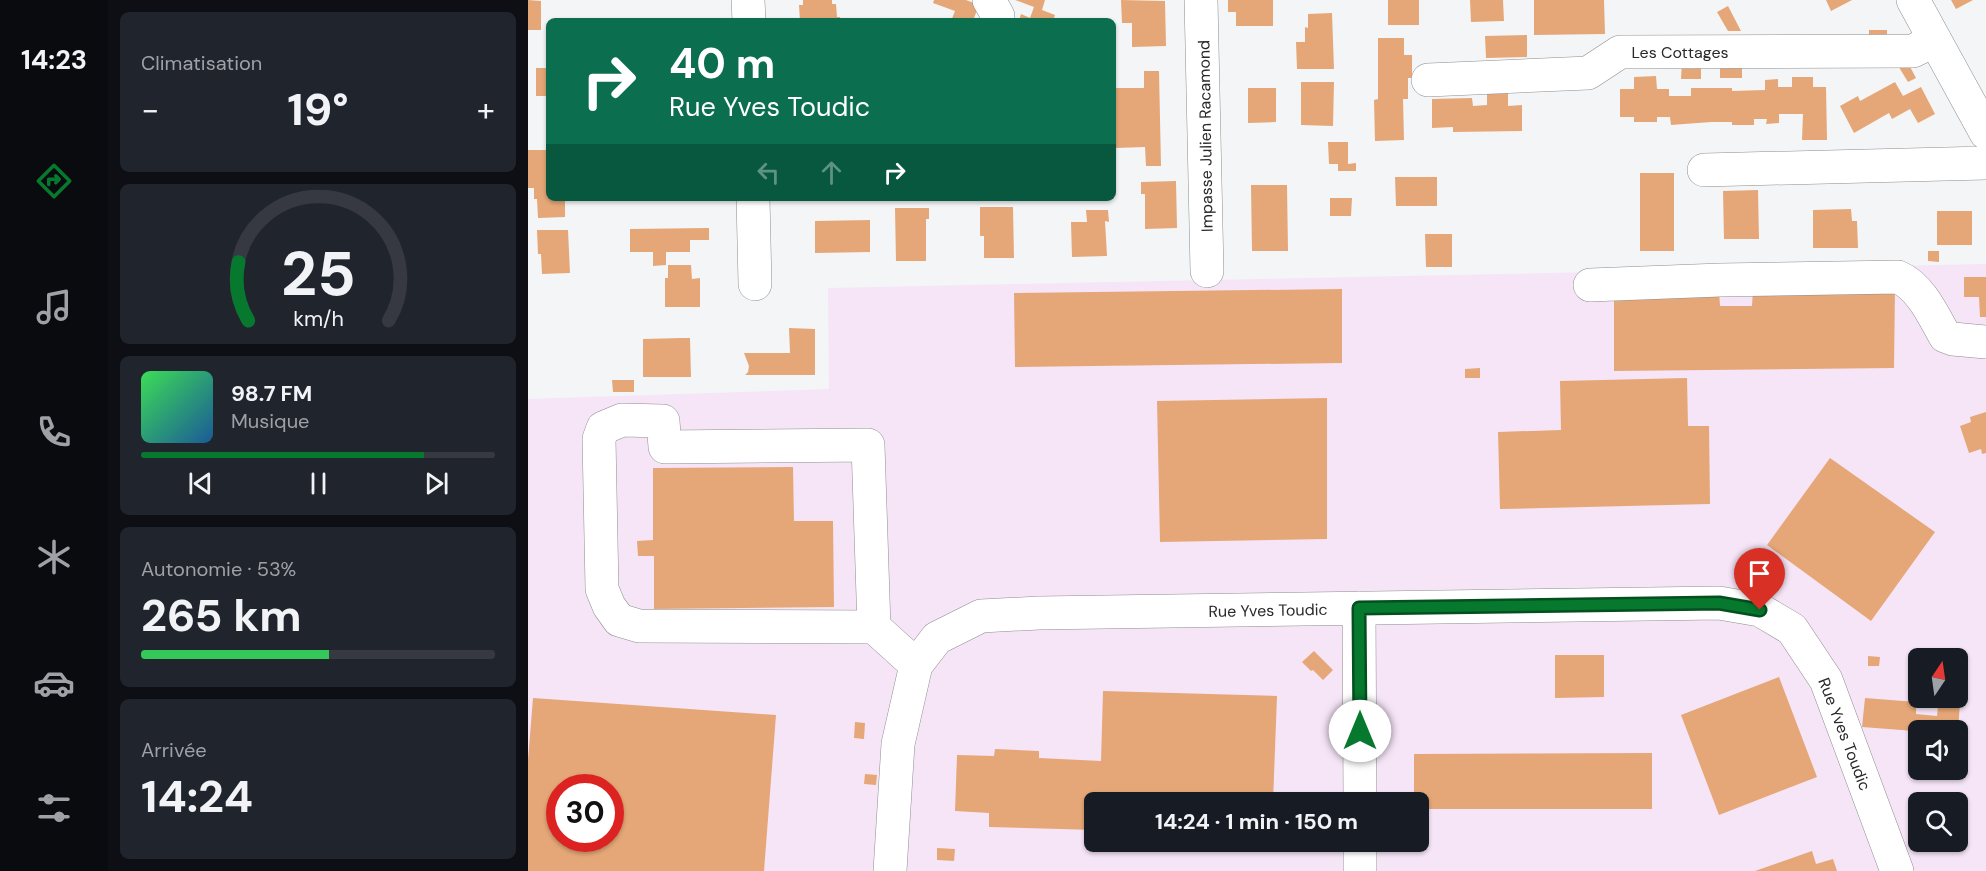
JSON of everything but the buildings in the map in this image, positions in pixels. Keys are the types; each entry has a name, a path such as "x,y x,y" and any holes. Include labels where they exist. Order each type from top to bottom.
{"street":[{"path":"748,0 749,18"},
{"path":"989,0 998,18"},
{"name":"Impasse Julien Racamond","path":"1201,0 1208,271"},
{"path":"1913,0 1986,133"},
{"name":"Les Cottages","path":"1428,80 1588,73 1620,52 1913,51 1935,40"},
{"path":"1704,170 1986,164"},
{"path":"1811,186 1986,182"},
{"path":"753,201 755,284"},
{"path":"1590,285 1898,277 1918,292 1945,336 1953,339 1986,342"},
{"path":"874,627 868,445 664,447 663,421 622,420 603,428 599,439 602,589 609,606 619,620 639,626 874,627 916,665"},
{"name":"Rue Yves Toudic","path":"890,871 898,744 916,665 937,638 981,616 1719,603 1760,610 1792,629 1826,680 1896,871"},
{"path":"1359,608 1360,792"},
{"path":"1360,852 1360,871"}],"shaded area":[{"path":"1986,264 1986,871 528,871 528,399 829,389 828,288"}],"route":[{"path":"1360,731 1359,608 1719,603 1760,610"}]}
